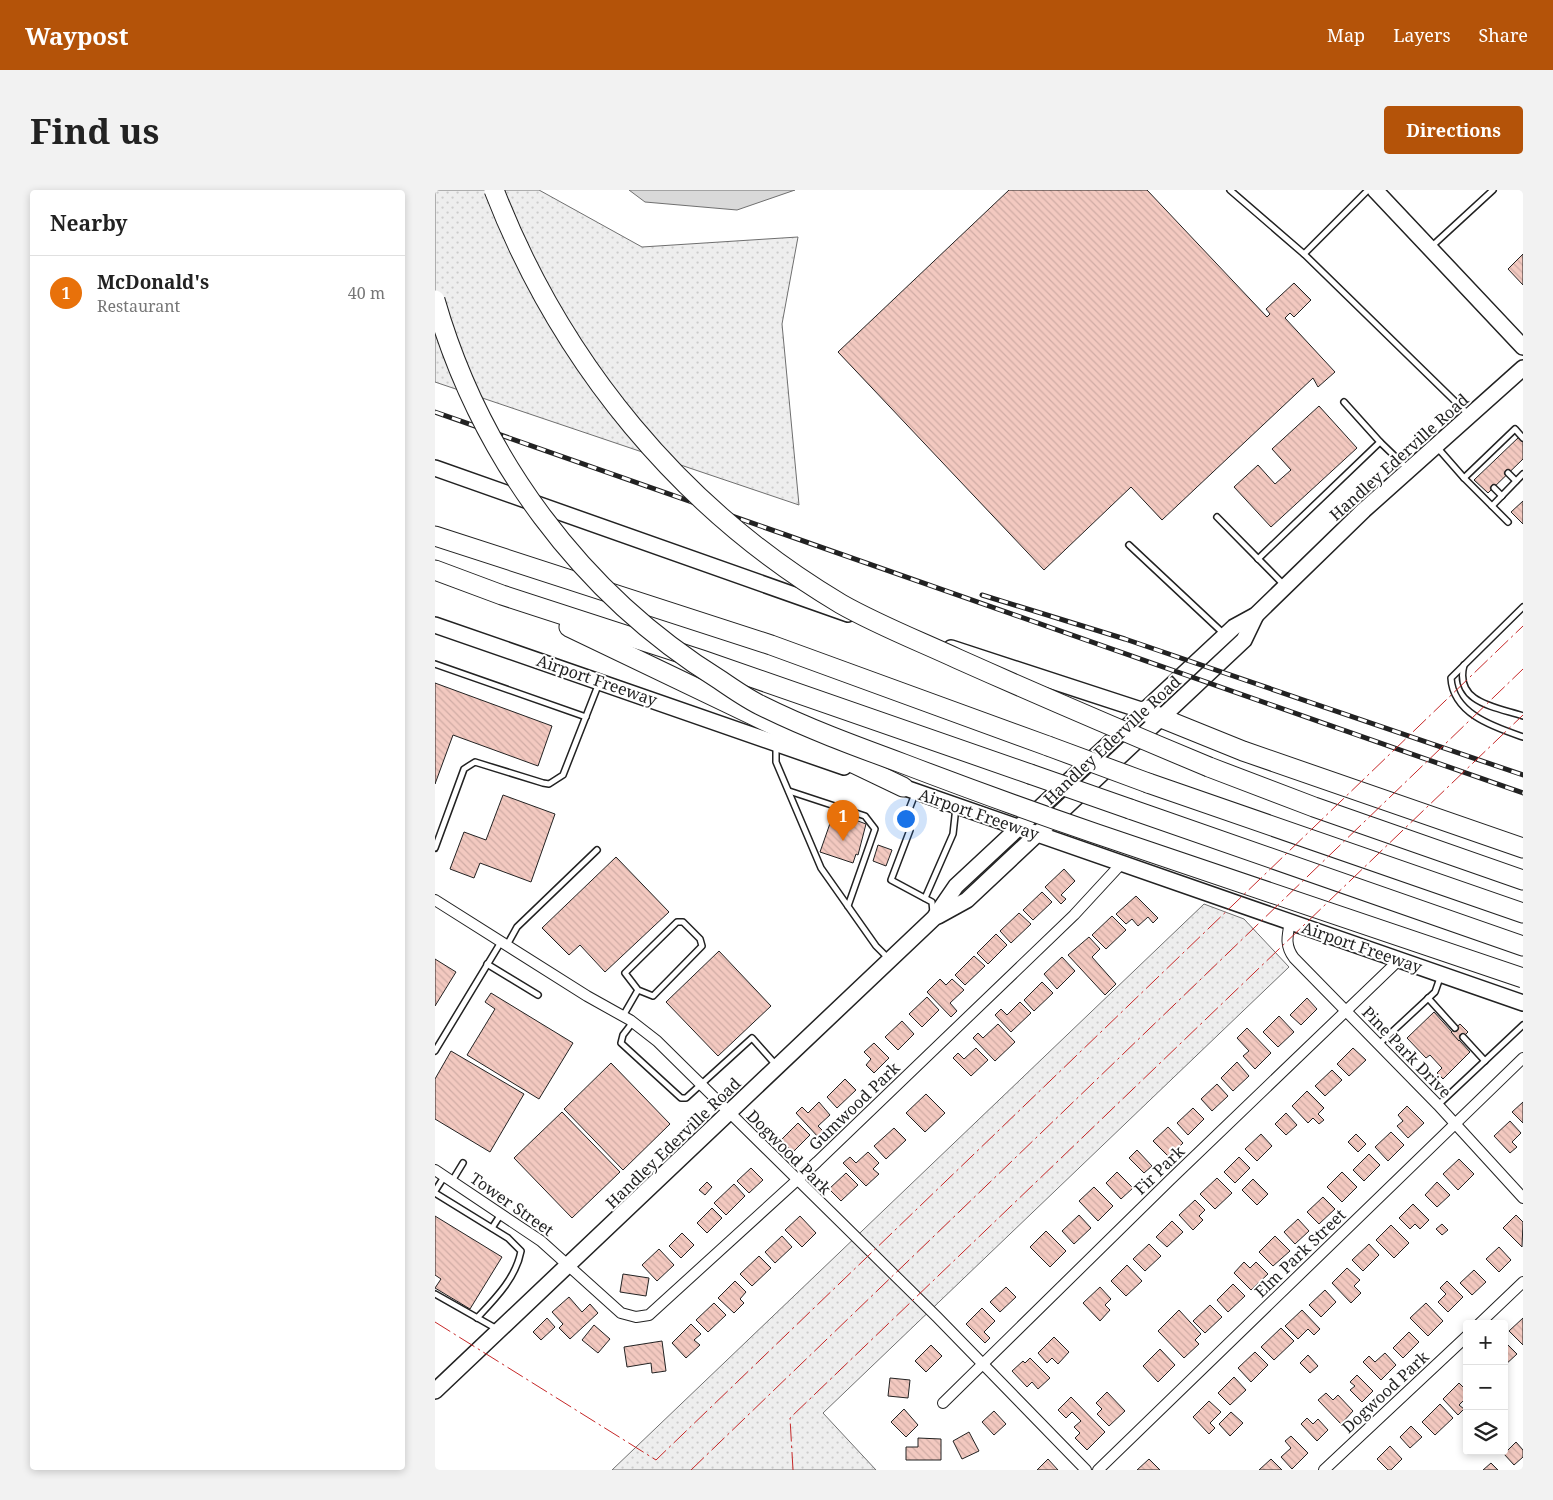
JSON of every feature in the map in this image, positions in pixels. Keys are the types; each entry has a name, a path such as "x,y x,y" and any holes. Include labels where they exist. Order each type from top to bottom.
{"highway":[{"path":"494,190 538,288 574,349 634,430 679,478 756,546 813,586 873,621 1047,699 1209,767 1314,807 1523,880"},
{"path":"435,300 443,329 463,381 485,428 515,478 559,538 591,576 629,614 675,651 716,678 758,704 828,736 1011,804 1523,978"},
{"path":"435,529 487,554"},
{"path":"435,536 771,645 1148,783 1523,913"},
{"path":"435,570 502,595 702,660 1523,946"},
{"path":"502,595 909,790"},
{"path":"1152,715 1243,751 1523,848"}],"main road":[{"path":"1375,191 1523,347"},
{"name":"Handley Ederville Road","path":"934,918 967,900 1037,834 1152,715 1225,635 1234,627 1256,615 1409,470 1523,368"},
{"path":"435,468 828,607 1152,715"},
{"name":"Handley Ederville Road","path":"435,1391 934,918 956,886 1019,828 1244,640 1256,615"},
{"name":"Airport Freeway","path":"435,625 1523,1003"}],"street":[{"name":"Gumwood Park","path":"569,1266 621,1313 636,1317 649,1315 797,1181 1074,915 1122,863"},
{"name":"Dogwood Park","path":"435,900 633,1022 657,1041 983,1364 1086,1470"},
{"name":"Pine Park Drive","path":"1290,922 1286,940 1289,952 1438,1105 1523,1198"},
{"name":"Fir Park","path":"943,1403 1171,1179 1399,960"},
{"name":"Elm Park Street","path":"1098,1470 1523,1058"},
{"name":"Tower Street","path":"435,1170 541,1241 569,1266"},
{"path":"1483,1320 1523,1282"},
{"name":"Dogwood Park","path":"1324,1470 1463,1340"}],"lane":[{"path":"1230,190 1304,254 1469,416"},
{"path":"1430,248 1493,190"},
{"path":"1304,254 1375,191"},
{"path":"1343,402 1409,470"},
{"path":"1465,478 1515,429 1523,438"},
{"path":"1505,439 1511,445"},
{"path":"1258,558 1381,442"},
{"path":"1436,446 1508,522"},
{"path":"1489,454 1495,460"},
{"path":"1475,468 1480,474"},
{"path":"1508,473 1516,481"},
{"path":"1492,506 1523,474"},
{"path":"1493,488 1502,496"},
{"path":"1217,517 1285,586"},
{"path":"1129,545 1225,635"},
{"path":"1523,608 1464,662 1451,678 1455,697 1486,724 1523,737"},
{"path":"1464,662 1461,678 1466,692 1475,700 1523,716"},
{"path":"435,664 586,717"},
{"path":"435,848 464,769 467,766 475,762 549,784 563,775 600,681"},
{"path":"776,743 776,762 821,868 876,946 890,960"},
{"path":"909,790 906,817 910,830 891,880 932,902 934,918"},
{"path":"789,791 865,816 875,829 847,906"},
{"path":"925,898 953,834 956,806"},
{"path":"435,1051 487,964 517,927 597,850"},
{"path":"677,922 683,922 700,939 702,946 653,996 638,990 625,973 677,922"},
{"path":"487,964 538,995"},
{"path":"1379,1044 1435,992 1441,975"},
{"path":"623,1016 638,990"},
{"path":"1427,998 1455,1028"},
{"path":"633,1022 623,1035 621,1043 681,1098 686,1098 752,1038 778,1067"},
{"path":"1438,1105 1523,1025"},
{"path":"1463,1036 1485,1061"},
{"path":"463,1163 435,1192 508,1238 521,1251 519,1260 501,1293 477,1318"},
{"path":"492,1228 501,1214"},
{"path":"435,1294 500,1331"}],"shaded area":[{"path":"435,190 539,190 642,247 798,237 782,324 799,505 435,382"},
{"path":"629,190 795,190 737,210 645,202"},
{"path":"1204,904 1244,919 1289,967 823,1413 876,1470 612,1470"}],"building":[{"path":"1009,190 1147,190 1267,317 1270,314 1266,309 1294,283 1311,300 1294,317 1290,313 1285,318 1335,372 1318,387 1313,378 1162,520 1131,487 1044,570 838,352"},
{"path":"1523,254 1523,285 1508,269"},
{"path":"1319,406 1357,448 1271,527 1234,487 1258,465 1275,484 1291,470 1272,449"},
{"path":"1520,436 1523,440 1523,459 1488,493 1474,480"},
{"path":"1523,501 1523,524 1511,512"},
{"path":"435,683 552,726 538,766 453,735 435,784"},
{"path":"503,795 555,814 531,882 480,863 474,878 450,869 464,832 486,840"},
{"path":"834,812 866,824 858,855 856,854 853,863 820,852"},
{"path":"878,845 892,850 886,866 873,861"},
{"path":"616,857 669,912 605,972 580,945 569,955 542,928"},
{"path":"1064,869 1075,881 1061,895 1066,899 1061,904 1045,887"},
{"path":"1042,892 1052,902 1033,920 1023,910"},
{"path":"1136,896 1158,918 1153,923 1148,917 1138,926 1132,919 1126,924 1116,914"},
{"path":"1019,913 1031,924 1011,943 1000,931"},
{"path":"1112,916 1126,930 1106,949 1092,935"},
{"path":"996,934 1007,945 988,964 977,953"},
{"path":"1089,937 1100,949 1092,957 1116,984 1105,995 1068,955"},
{"path":"719,951 771,1006 718,1056 666,1002"},
{"path":"974,956 985,966 965,985 955,975"},
{"path":"1062,957 1075,971 1057,989 1044,974"},
{"path":"435,959 456,972 435,1006"},
{"path":"940,979 946,985 952,979 964,990 950,1003 957,1011 951,1017 927,992"},
{"path":"1042,982 1053,993 1034,1011 1024,1000"},
{"path":"491,993 573,1043 539,1099 467,1055 495,1009 485,1002"},
{"path":"927,997 939,1010 922,1027 909,1014"},
{"path":"1307,998 1317,1009 1301,1025 1290,1015"},
{"path":"1020,1002 1031,1013 1011,1032 995,1015 1001,1009 1007,1015"},
{"path":"1434,1012 1470,1052 1443,1079 1437,1073 1442,1068 1430,1055 1426,1058 1407,1038"},
{"path":"1279,1016 1294,1032 1278,1047 1263,1032"},
{"path":"902,1021 914,1034 898,1050 885,1037"},
{"path":"998,1024 1015,1042 995,1061 973,1038 978,1033 983,1038"},
{"path":"1460,1024 1468,1032 1459,1041 1451,1032"},
{"path":"1247,1028 1271,1053 1255,1069 1243,1056 1249,1051 1237,1038"},
{"path":"874,1043 889,1058 874,1073 866,1065 871,1059 864,1052"},
{"path":"976,1048 988,1060 971,1076 953,1058 958,1053 964,1059"},
{"path":"1353,1048 1366,1060 1349,1076 1337,1064"},
{"path":"451,1051 524,1094 490,1152 435,1119 435,1079"},
{"path":"1237,1062 1249,1076 1233,1091 1221,1078"},
{"path":"611,1063 670,1124 623,1170 564,1109"},
{"path":"1332,1070 1342,1080 1325,1096 1315,1086"},
{"path":"845,1079 856,1090 837,1108 827,1097"},
{"path":"1217,1084 1228,1096 1212,1111 1201,1099"},
{"path":"1307,1091 1324,1108 1318,1114 1324,1120 1319,1124 1313,1118 1308,1123 1292,1106"},
{"path":"926,1094 945,1113 925,1132 906,1113"},
{"path":"819,1102 830,1115 818,1126 825,1133 819,1138 796,1113 802,1107 808,1113"},
{"path":"1523,1102 1523,1123 1512,1112"},
{"path":"1407,1106 1424,1123 1408,1138 1397,1126 1403,1121 1398,1115"},
{"path":"1193,1108 1204,1119 1188,1135 1177,1123"},
{"path":"562,1112 620,1172 572,1218 514,1158"},
{"path":"1286,1113 1297,1125 1286,1135 1275,1124"},
{"path":"1510,1121 1521,1133 1512,1142 1517,1147 1510,1153 1494,1136"},
{"path":"798,1123 810,1135 793,1152 781,1140"},
{"path":"1168,1127 1183,1143 1169,1157 1153,1141"},
{"path":"894,1128 906,1140 886,1159 874,1146"},
{"path":"1391,1132 1404,1145 1388,1161 1375,1147"},
{"path":"1261,1134 1272,1146 1257,1161 1245,1149"},
{"path":"1356,1134 1366,1144 1358,1152 1348,1142"},
{"path":"1137,1150 1152,1166 1144,1173 1129,1158"},
{"path":"868,1152 879,1163 873,1169 879,1174 866,1186 843,1163 850,1157 856,1163"},
{"path":"1369,1154 1380,1165 1364,1181 1353,1170"},
{"path":"1239,1157 1250,1168 1235,1183 1224,1172"},
{"path":"1459,1159 1474,1174 1458,1190 1443,1174"},
{"path":"751,1168 763,1180 749,1193 737,1181"},
{"path":"1117,1172 1133,1188 1121,1199 1106,1183"},
{"path":"1342,1172 1357,1187 1342,1202 1327,1187"},
{"path":"846,1173 858,1185 841,1201 829,1189"},
{"path":"1217,1178 1232,1193 1215,1209 1200,1194"},
{"path":"1253,1179 1268,1194 1257,1205 1242,1190"},
{"path":"707,1182 712,1187 705,1195 699,1190"},
{"path":"1437,1182 1450,1195 1437,1207 1425,1195"},
{"path":"734,1184 745,1196 726,1215 714,1203"},
{"path":"1094,1187 1113,1206 1098,1221 1079,1201"},
{"path":"1323,1197 1335,1209 1319,1224 1307,1212"},
{"path":"1195,1200 1205,1210 1199,1216 1203,1220 1193,1230 1179,1215"},
{"path":"1413,1204 1429,1220 1420,1229 1415,1224 1410,1229 1399,1218"},
{"path":"712,1208 722,1218 707,1233 697,1223"},
{"path":"1079,1215 1091,1228 1074,1244 1062,1231"},
{"path":"1516,1215 1523,1222 1522,1247 1503,1228"},
{"path":"435,1216 502,1257 470,1309 435,1288 441,1279 435,1275"},
{"path":"800,1216 816,1233 802,1247 785,1230"},
{"path":"1298,1219 1309,1231 1295,1244 1284,1232"},
{"path":"1172,1221 1183,1232 1167,1247 1156,1237"},
{"path":"1442,1224 1448,1230 1442,1235 1436,1229"},
{"path":"1391,1225 1409,1243 1394,1258 1376,1240"},
{"path":"1046,1231 1066,1251 1050,1267 1030,1247"},
{"path":"682,1233 694,1245 681,1258 669,1246"},
{"path":"782,1236 792,1247 775,1263 765,1252"},
{"path":"1275,1236 1290,1251 1273,1266 1259,1252"},
{"path":"1149,1244 1161,1256 1145,1271 1133,1259"},
{"path":"1369,1244 1379,1255 1363,1271 1352,1260"},
{"path":"1499,1247 1511,1260 1499,1272 1486,1259"},
{"path":"659,1249 674,1265 657,1281 642,1265"},
{"path":"759,1256 771,1268 752,1286 740,1274"},
{"path":"1244,1262 1250,1268 1256,1262 1268,1274 1251,1290 1234,1273"},
{"path":"1127,1265 1142,1281 1126,1296 1111,1281"},
{"path":"1347,1268 1360,1280 1354,1286 1361,1293 1351,1303 1332,1283"},
{"path":"1474,1270 1486,1282 1472,1295 1460,1283"},
{"path":"623,1274 649,1278 646,1296 620,1292"},
{"path":"735,1281 746,1292 740,1299 744,1303 734,1313 718,1298"},
{"path":"1447,1281 1463,1297 1448,1312 1438,1302 1446,1294 1440,1288"},
{"path":"1233,1284 1245,1296 1228,1312 1217,1300"},
{"path":"1006,1287 1016,1297 1000,1312 990,1302"},
{"path":"1100,1287 1111,1299 1105,1305 1110,1310 1100,1321 1083,1303"},
{"path":"1325,1290 1336,1302 1321,1317 1309,1305"},
{"path":"569,1297 582,1312 590,1304 598,1313 570,1339 559,1328 563,1324 552,1312"},
{"path":"714,1303 726,1315 708,1332 696,1320"},
{"path":"1426,1303 1443,1321 1428,1336 1410,1318"},
{"path":"1210,1305 1222,1317 1205,1333 1193,1321"},
{"path":"982,1308 995,1321 984,1332 990,1338 985,1343 966,1324"},
{"path":"1179,1310 1201,1334 1195,1340 1199,1344 1184,1358 1158,1331"},
{"path":"1302,1310 1320,1329 1314,1335 1308,1329 1298,1339 1285,1326"},
{"path":"547,1318 555,1327 541,1340 533,1332"},
{"path":"1523,1318 1523,1345 1509,1331"},
{"path":"691,1324 701,1334 694,1340 700,1345 686,1358 672,1343"},
{"path":"594,1325 610,1339 598,1353 582,1340"},
{"path":"1281,1328 1294,1341 1274,1360 1261,1347"},
{"path":"1409,1332 1419,1342 1403,1358 1393,1348"},
{"path":"1054,1337 1069,1352 1058,1364 1052,1358 1047,1363 1038,1353"},
{"path":"662,1341 666,1371 652,1373 651,1363 627,1367 624,1347"},
{"path":"931,1345 942,1356 926,1372 915,1361"},
{"path":"1508,1345 1517,1354 1508,1362"},
{"path":"1160,1349 1175,1365 1158,1382 1143,1366"},
{"path":"1255,1352 1268,1365 1251,1382 1238,1368"},
{"path":"1385,1353 1396,1365 1381,1380 1363,1362 1369,1356 1375,1362"},
{"path":"1308,1355 1318,1366 1310,1373 1300,1363"},
{"path":"1030,1358 1050,1378 1038,1389 1032,1382 1027,1387 1012,1371 1023,1361 1025,1363"},
{"path":"1357,1375 1373,1391 1362,1402 1350,1390 1355,1386 1350,1382"},
{"path":"1234,1377 1246,1390 1230,1405 1218,1393"},
{"path":"890,1378 910,1380 908,1398 888,1396"},
{"path":"1459,1383 1463,1387 1463,1401 1459,1405 1463,1410 1458,1415 1443,1399"},
{"path":"1107,1392 1125,1411 1109,1426 1097,1414 1102,1409 1096,1403"},
{"path":"1326,1393 1333,1400 1338,1395 1353,1411 1341,1424 1318,1400"},
{"path":"1071,1397 1105,1432 1087,1450 1075,1438 1080,1433 1074,1427 1081,1421 1072,1412 1066,1418 1058,1410"},
{"path":"1209,1401 1221,1412 1210,1423 1215,1428 1209,1434 1193,1417"},
{"path":"1440,1404 1453,1418 1435,1435 1422,1422"},
{"path":"904,1409 918,1425 906,1437 891,1422"},
{"path":"994,1411 1006,1424 994,1435 982,1422"},
{"path":"1231,1412 1243,1423 1230,1436 1219,1424"},
{"path":"1307,1418 1313,1424 1318,1419 1328,1430 1317,1441 1301,1424"},
{"path":"1411,1426 1422,1437 1410,1448 1400,1437"},
{"path":"969,1432 979,1451 962,1459 953,1441"},
{"path":"1291,1436 1308,1453 1292,1469 1281,1457 1291,1448 1285,1441"},
{"path":"918,1438 941,1439 941,1460 906,1460 906,1447 918,1447"},
{"path":"1516,1442 1523,1450 1523,1457 1514,1465 1505,1455 1508,1455 1508,1450"},
{"path":"1390,1446 1402,1459 1391,1470 1388,1470 1377,1459"},
{"path":"1048,1459 1058,1470 1037,1470"},
{"path":"1149,1459 1160,1470 1137,1470"},
{"path":"1271,1459 1282,1470 1259,1470"},
{"path":"1491,1463 1498,1470 1483,1470"}],"railway":[{"path":"435,412 1523,793"},
{"path":"982,595 1125,639 1523,775"}],"power":[{"path":"435,1322 656,1460 1523,626"},
{"path":"691,1470 1523,669"},
{"path":"793,1470 790,1418 1523,715"}],"place":[{"name":"McDonald's","path":"843,841"}]}
